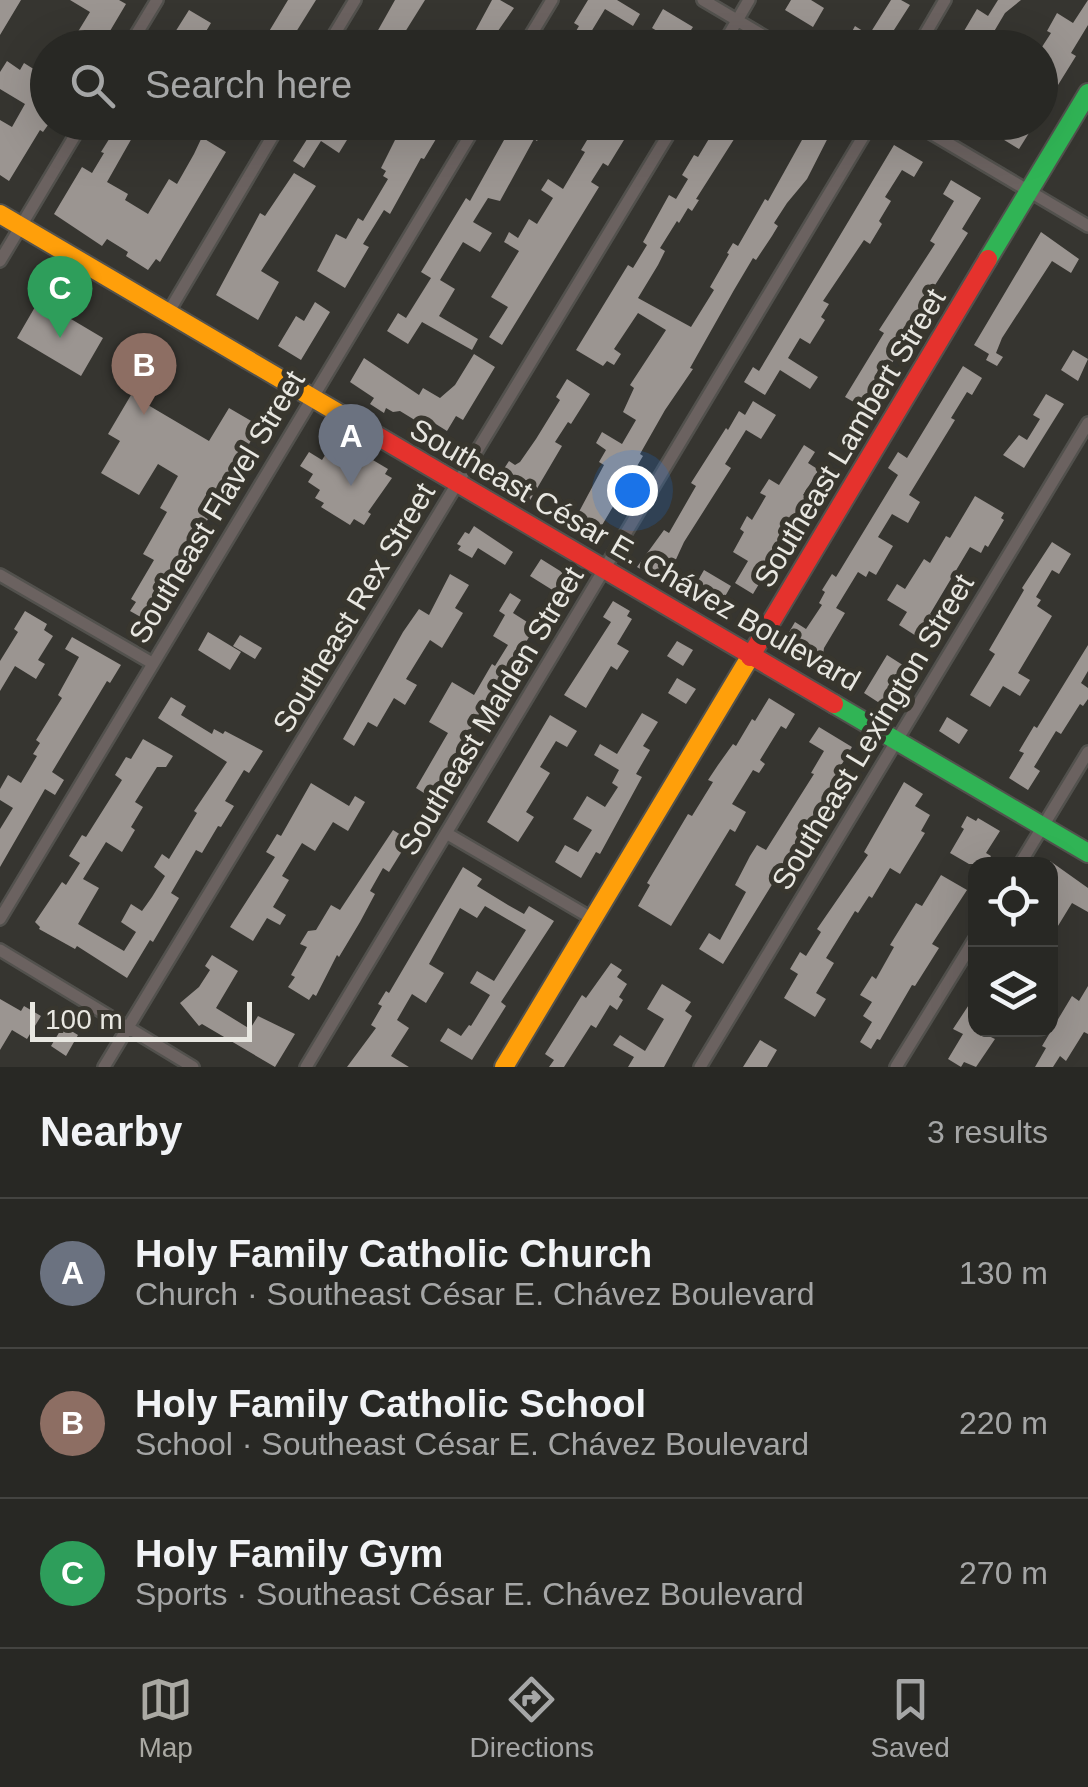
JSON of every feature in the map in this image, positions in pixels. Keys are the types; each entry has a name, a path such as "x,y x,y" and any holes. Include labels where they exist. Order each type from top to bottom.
{"street":[{"path":"139,30 157,0"},
{"path":"337,30 355,0"},
{"path":"534,30 552,0"},
{"path":"704,0 754,30"},
{"path":"732,30 749,0"},
{"path":"928,30 946,0"},
{"name":"Southeast Lambert Street","path":"504,1067 1088,94"},
{"path":"0,261 73,140"},
{"path":"168,313 271,140"},
{"name":"Southeast Flavel Street","path":"0,919 467,140"},
{"name":"Southeast Rex Street","path":"104,1067 665,140"},
{"name":"Southeast Malden Street","path":"306,1067 861,140"},
{"path":"942,140 1088,226"},
{"name":"Southeast César E. Chávez Boulevard","path":"0,214 1088,852"},
{"name":"Southeast Lexington Street","path":"700,1067 1088,423"},
{"path":"2,580 152,663"},
{"path":"1024,857 1088,752"},
{"path":"446,833 593,919"},
{"path":"896,1067 970,947"},
{"path":"0,950 192,1067"}],"building":[{"path":"0,0 21,0 0,35"},
{"path":"70,0 119,0 126,4 111,30 79,30 90,12"},
{"path":"288,0 316,0 297,30 270,30"},
{"path":"395,0 425,0 406,30 378,30"},
{"path":"492,0 514,8 499,30 476,30"},
{"path":"588,0 617,0 640,14 633,26 605,9 592,30 577,30 579,26 574,23"},
{"path":"791,0 811,0 824,8 813,27 785,10"},
{"path":"891,0 910,5 894,30 872,30"},
{"path":"998,0 1021,0 1005,13 995,30 965,30 977,9 988,16"},
{"path":"1088,0 1088,25 1071,53 1076,56 1058,85 1058,30 1048,30 1057,13 1073,23"},
{"path":"663,9 693,27 691,30 652,28"},
{"path":"189,10 211,23 207,30 176,30"},
{"path":"7,61 20,70 24,63 30,67 30,140 34,140 9,181 0,175 0,120 12,127 25,104 0,89 0,72"},
{"path":"108,140 131,140 107,182 128,194 125,200 148,214 169,179 177,184 201,140 226,152 160,262 156,259 148,270 107,239 102,246 54,214 82,167 92,173 104,153 101,152"},
{"path":"306,140 347,140 339,153 321,141 304,168 293,161"},
{"path":"395,140 435,140 390,214 384,210 363,244 369,247 345,288 317,271 336,234 346,239 358,218 363,221 388,179 381,168"},
{"path":"504,140 533,140 500,201 488,198 473,222 492,233 480,252 463,242 440,280 455,289 439,316 478,339 472,350 422,322 408,344 387,331 398,313 406,318 431,278 421,272 466,198 470,201"},
{"path":"587,140 624,140 608,166 603,163 591,182 599,187 502,345 489,337 508,307 491,297 519,251 504,242 509,232 518,238 529,219 537,224 553,198 541,190 548,179 563,189 585,152 581,150"},
{"path":"708,140 734,140 692,211 688,208 660,248 665,251 638,298 691,327 714,290 710,287 727,253 733,243 738,246 765,199 768,201 802,140 827,140 807,179 774,223 778,226 772,236 734,290 690,368 693,369 665,410 595,537 573,523 604,465 599,462 606,450 596,443 602,432 622,444 636,420 623,412 634,388 630,385 666,330 638,313 614,349 621,354 614,365 607,361 603,366 576,350 628,265 633,268 647,245 643,242 669,195 676,199 688,179 682,175 694,155 698,157"},
{"path":"1004,140 1025,140 1019,149"},
{"path":"894,145 923,162 914,177 902,170 885,197 891,201 870,244 864,240 823,301 829,304 821,317 825,320 810,344 800,338 788,358 818,377 810,389 780,370 765,395 744,382 753,367 759,371"},
{"path":"294,173 316,186 261,271 279,282 258,320 216,295 260,213 265,216"},
{"path":"951,180 981,198 962,229 968,233 906,331 910,334 864,408 845,397 884,333 879,330 935,244 930,241 954,201 943,194"},
{"path":"1041,232 1079,259 1071,273 1052,261 1002,338 996,353 1003,357 997,366 986,360 989,354 974,345"},
{"path":"39,300 103,338 81,376 17,338"},
{"path":"315,302 330,312 301,360 278,346 296,316 304,321"},
{"path":"1073,350 1088,359 1078,381 1061,370"},
{"path":"474,354 495,367 463,420 456,416 447,431 423,416 418,422 400,411 386,408 384,413 370,404 374,398 350,382 364,358 419,395 423,388 440,398 455,385"},
{"path":"963,366 982,378 972,395 967,392 951,418 955,420 909,495 920,502 908,523 892,514 878,537 893,546 876,575 869,571 866,577 858,572 836,608 845,613 824,648 823,655 831,660 825,670 794,651 798,646 785,639 795,622 806,629 822,605 822,590 832,574 836,577 898,475 888,468 898,452 907,458"},
{"path":"567,379 590,394 555,442 562,446 529,502 502,486 505,482 498,478 509,461 515,465 520,462 560,400 556,397"},
{"path":"1046,394 1064,404 1024,468 1003,455 1019,435 1027,440 1040,419 1033,415"},
{"path":"131,395 209,441 229,408 260,426 205,517 208,519 187,557 146,620 130,611 136,602 131,599 154,560 143,554 167,512 160,508 178,476 158,464 139,495 101,473 120,441 108,434"},
{"path":"753,401 776,415 761,439 746,430 725,464 731,468 684,542 672,568 677,571 668,585 637,567 664,530 669,533 696,486 691,483 726,428 739,411 745,415"},
{"path":"804,445 815,452 808,463 819,470 803,495 815,502 804,519 799,517 753,594 735,583 748,561 733,552 744,532 740,529 747,516 752,520 766,496 760,493 769,479 779,485"},
{"path":"329,449 341,456 345,449 354,454 356,450 388,469 385,474 392,478 368,512 371,514 364,525 354,519 350,525 321,507 324,503 315,498 320,490 308,482 313,474 300,466 309,452 322,460"},
{"path":"975,496 1004,513 1004,520 981,553 970,547 930,614 933,615 927,625 932,628 924,641 899,625 907,612 887,600 897,584 905,589 924,559 930,563"},
{"path":"474,526 513,552 505,565 478,548 472,558 458,550 461,546 457,544 465,532 469,534"},
{"path":"1052,542 1071,554 1059,574 1052,570 1036,597 1041,600 1037,606 1052,616 1018,673 1030,680 1020,696 1003,686 990,707 970,695 995,654 989,650 1022,588"},
{"path":"541,559 565,574 554,591 530,576"},
{"path":"704,570 731,586 723,600 712,594 705,606 689,596"},
{"path":"450,574 469,585 455,608 463,613 442,648 430,640 406,679 417,685 405,705 394,698 377,727 368,722 354,746 343,739 403,632 419,609 429,615"},
{"path":"510,593 521,600 513,613 535,627 497,691 493,689 432,798 416,788 448,733 429,722 452,682 474,695 492,664 495,666 508,645 493,636 505,615 499,611"},
{"path":"613,601 630,611 627,616 632,619 617,644 629,651 617,670 611,666 586,708 564,695 611,622 603,617"},
{"path":"25,611 47,624 44,630 53,636 38,660 45,664 36,679 15,666 0,691 0,661 18,632 14,629"},
{"path":"208,632 241,652 230,670 198,650"},
{"path":"240,635 262,648 255,659 233,646"},
{"path":"72,637 121,665 110,683 107,681 52,772 64,780 55,795 45,789 0,867 0,829 13,808 0,800 0,789 8,775 21,783 37,756 33,754 40,743 36,740 62,698 58,695 79,657 65,649"},
{"path":"677,641 693,650 683,666 667,656"},
{"path":"1088,645 1088,671 1081,683 1088,688 1088,699 1083,706 1080,704 1061,734 1056,731 1034,767 1040,771 1028,790 1009,778 1024,753 1019,751"},
{"path":"887,655 909,669 890,699 885,697 881,704 864,693"},
{"path":"677,678 696,689 686,704 668,693"},
{"path":"171,697 186,706 181,715 212,734 214,729 223,734 225,731 263,751 249,773 244,770 225,801 234,806 202,853 196,850 171,893 179,898 127,978 77,946 75,949 39,929 35,922 80,863 69,856 82,835 86,837 122,780 115,775 126,757 131,759 143,739 173,756 166,767 157,767 135,802 143,807 122,852 106,842 83,879 99,888 78,924 124,951 136,932 121,922 131,904 142,911 152,897 165,876 154,867 162,854 169,859 197,813 194,811 227,762 158,718"},
{"path":"769,698 795,714 786,729 781,726 760,760 765,764 759,773 753,770 732,804 746,812 735,832 730,829 671,926 638,906 650,885 647,883 688,814 692,816 713,782 708,780"},
{"path":"642,713 658,722 643,746 650,750 636,774 642,777 600,854 596,852 581,878 555,862 565,845 578,852 592,830 573,819 587,796 605,807 618,787 612,783 619,770 594,755 600,744 617,754"},
{"path":"550,715 577,731 567,747 556,741 540,767 550,773 526,812 534,817 518,842 487,822"},
{"path":"947,717 968,730 959,744 939,731"},
{"path":"819,727 852,747 839,769 842,771 723,964 699,949 709,933 720,940 746,892 735,885 750,856 757,845 766,850 814,774 811,773 824,751 809,742"},
{"path":"904,782 923,794 915,806 930,815 921,831 925,833 900,874 890,868 872,898 869,896 858,913 855,911 826,958 834,963 816,993 826,999 815,1017 784,998 798,974 790,969 800,952 806,956 821,932 817,929 868,855 864,852"},
{"path":"311,783 349,806 355,796 365,802 348,831 333,822 315,851 302,843 282,876 289,880 273,907 286,915 280,925 267,918 253,941 230,927 275,857 266,852 277,834 281,836"},
{"path":"967,816 1000,831 986,853 990,857 968,857 968,863 950,853 964,829 961,827"},
{"path":"393,830 409,840 389,872 383,868 360,922 316,996 313,994 309,1000 288,987 307,947 300,944 308,931 316,930 331,905 340,910"},
{"path":"463,867 482,879 477,886 508,905 524,914 529,906 554,921 501,1002 506,1006 472,1060 440,1041 448,1028 461,1036 471,1026 490,995 470,983 477,971 494,981 526,930 485,906 477,918 460,908 429,964 444,973 426,1003 412,994 397,1020 409,1028 391,1056 409,1067 347,1067 376,1028 371,1025 382,1006 378,1004 386,991 389,993"},
{"path":"1058,867 1088,888 1088,912 1072,903 1058,926"},
{"path":"941,875 967,890 932,944 939,948 871,1049 860,1042 872,1022 863,1016 872,1002 860,995 872,976 876,979 894,947 890,945 916,903 922,906"},
{"path":"212,955 238,971 216,1008 250,1029 258,1016 295,1034 275,1067 202,1024 199,1026 180,1003 199,987 210,970 205,966"},
{"path":"611,963 622,970 617,977 627,984 619,997 623,1000 617,1010 610,1005 596,1028 591,1025 564,1067 549,1067 554,1060 545,1054 582,995 586,998"},
{"path":"662,984 691,1002 685,1011 692,1016 664,1067 628,1067 634,1057 613,1045 620,1035 645,1051 664,1019 647,1009"},
{"path":"1088,986 1088,1034 1084,1032 1066,1061 1060,1056 1053,1067 1035,1067 1047,1037 1058,1037 1058,1019 1072,996 1079,1001"},
{"path":"0,999 21,1011 24,1006 41,1016 27,1039 12,1030 0,1050"},
{"path":"968,1006 968,1037 995,1039 976,1067 964,1062 961,1067 948,1059 963,1034 953,1029"},
{"path":"63,1026 78,1035 66,1056 51,1046"},
{"path":"760,1040 777,1050 767,1067 743,1067"}],"traffic: fast":[{"path":"988,259 1088,93"},
{"path":"834,704 1088,853"}],"traffic: slow":[{"path":"0,214 347,418"},
{"path":"504,1067 750,657"}],"traffic: jam":[{"path":"750,657 988,259"},
{"path":"347,418 834,704"}],"place":[{"name":"Holy Family Gym","path":"60,338"},
{"name":"Holy Family Catholic School","path":"144,415"},
{"name":"Holy Family Catholic Church","path":"351,486"}]}
